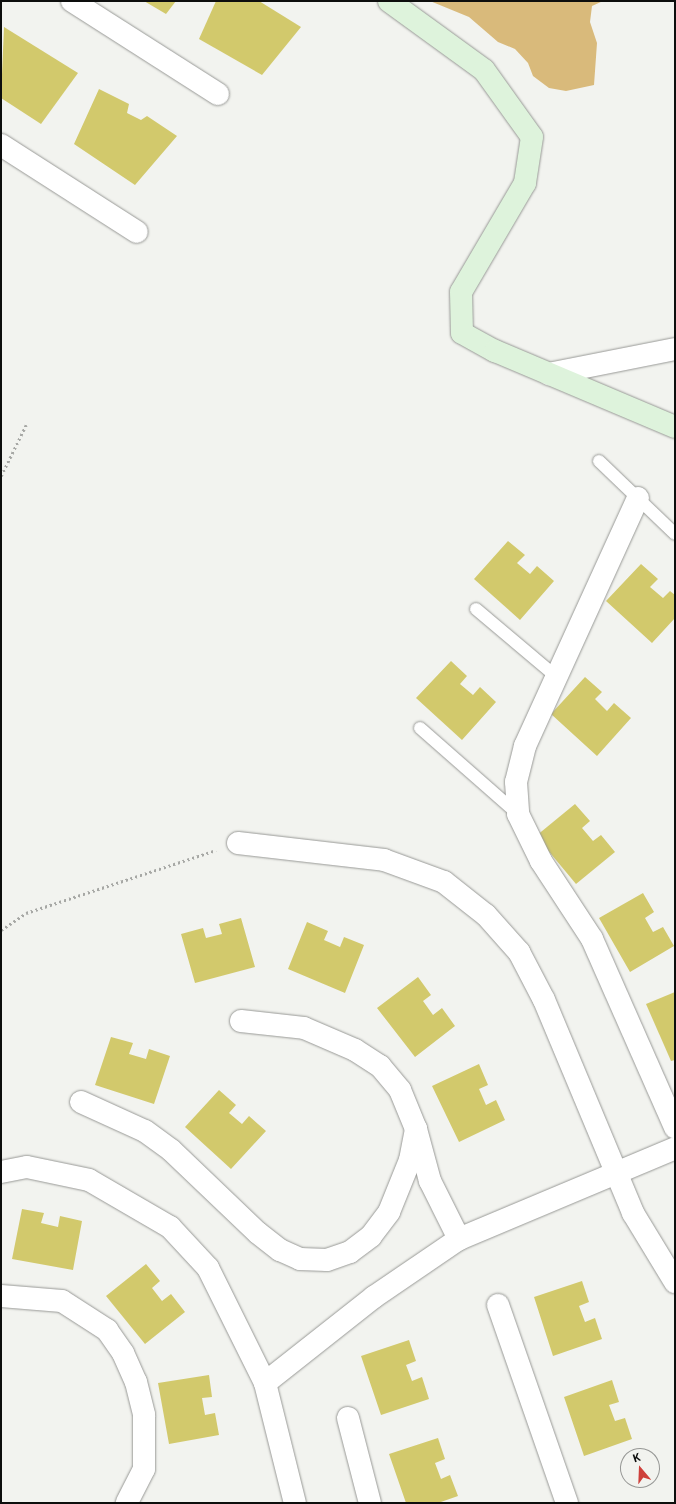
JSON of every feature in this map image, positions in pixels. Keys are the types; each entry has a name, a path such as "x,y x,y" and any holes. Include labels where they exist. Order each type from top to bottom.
{"street":[{"path":"72,1 218,94"},
{"path":"389,1 484,70 532,137 525,183 461,292 462,333 495,351 675,427"},
{"path":"1,145 137,232"},
{"path":"549,374 675,349"},
{"path":"638,498 558,678 525,746 516,782 518,814 541,861 592,939 675,1126"},
{"path":"238,843 384,860 444,882 486,915 519,952 544,1000 614,1172 633,1213 675,1282"},
{"path":"241,1021 304,1028 355,1050 380,1066 400,1090 416,1129 430,1181 459,1238"},
{"path":"81,1102 145,1131 172,1150 258,1233 280,1250 300,1259 327,1260 350,1252 370,1236 390,1212 410,1160 416,1129"},
{"path":"265,1384 374,1297 459,1238 614,1172 675,1148"},
{"path":"1,1172 27,1167 89,1180 170,1227 208,1268 265,1384 295,1503"},
{"path":"1,1296 62,1301 107,1330 123,1353 136,1382 144,1415 144,1469 127,1503"},
{"path":"498,1305 567,1503"},
{"path":"348,1418 370,1503"}],"lane":[{"path":"599,462 675,534"},
{"path":"476,609 558,678"},
{"path":"420,728 518,814"}],"path":[{"path":"1,476 26,425"},
{"path":"1,930 26,913 238,843"}],"shaded area":[{"path":"430,1 603,1 592,6 590,22 597,43 594,85 566,91 549,88 533,76 528,63 515,49 498,42 469,17"}],"building":[{"path":"144,1 176,1 166,14"},
{"path":"216,1 259,1 301,27 262,75 199,39"},
{"path":"4,27 78,73 41,124 1,98"},
{"path":"99,89 129,104 127,113 141,120 147,116 177,136 135,185 74,144"},
{"path":"508,541 525,555 517,563 530,574 537,566 554,581 520,620 474,579"},
{"path":"641,564 658,579 650,587 663,598 670,591 675,595 675,618 652,643 606,601"},
{"path":"451,661 467,676 460,684 473,695 480,687 496,702 462,740 416,698"},
{"path":"585,677 602,692 595,699 607,711 614,703 631,718 597,756 551,714"},
{"path":"575,804 590,821 582,828 593,841 601,835 615,852 576,884 536,836"},
{"path":"643,893 654,912 645,918 653,932 663,927 674,946 630,972 599,918"},
{"path":"241,918 255,967 195,983 181,934 203,928 206,938 222,934 219,924"},
{"path":"307,922 328,931 324,940 340,947 344,937 364,945 345,993 288,969"},
{"path":"418,977 431,995 423,1001 433,1015 442,1008 455,1026 415,1057 377,1008"},
{"path":"675,992 675,1060 671,1061 646,1004"},
{"path":"111,1037 133,1043 129,1054 146,1059 149,1049 170,1056 154,1104 95,1085"},
{"path":"479,1064 488,1085 479,1089 486,1105 496,1100 505,1120 459,1142 432,1086"},
{"path":"219,1090 236,1105 229,1113 242,1124 249,1116 266,1131 231,1169 185,1127"},
{"path":"22,1209 44,1213 41,1223 58,1227 60,1216 82,1221 73,1270 12,1259"},
{"path":"146,1264 160,1281 152,1288 162,1301 171,1294 185,1312 145,1344 106,1296"},
{"path":"582,1281 589,1302 579,1306 585,1322 595,1318 602,1339 553,1356 534,1297"},
{"path":"409,1340 416,1361 406,1365 412,1381 422,1377 429,1399 381,1415 361,1356"},
{"path":"209,1375 212,1397 202,1398 205,1415 215,1413 219,1435 169,1444 158,1383"},
{"path":"612,1380 619,1402 609,1405 615,1421 625,1418 632,1439 584,1456 564,1397"},
{"path":"438,1438 445,1459 435,1463 441,1479 450,1475 458,1496 438,1503 406,1503 389,1454"}]}
